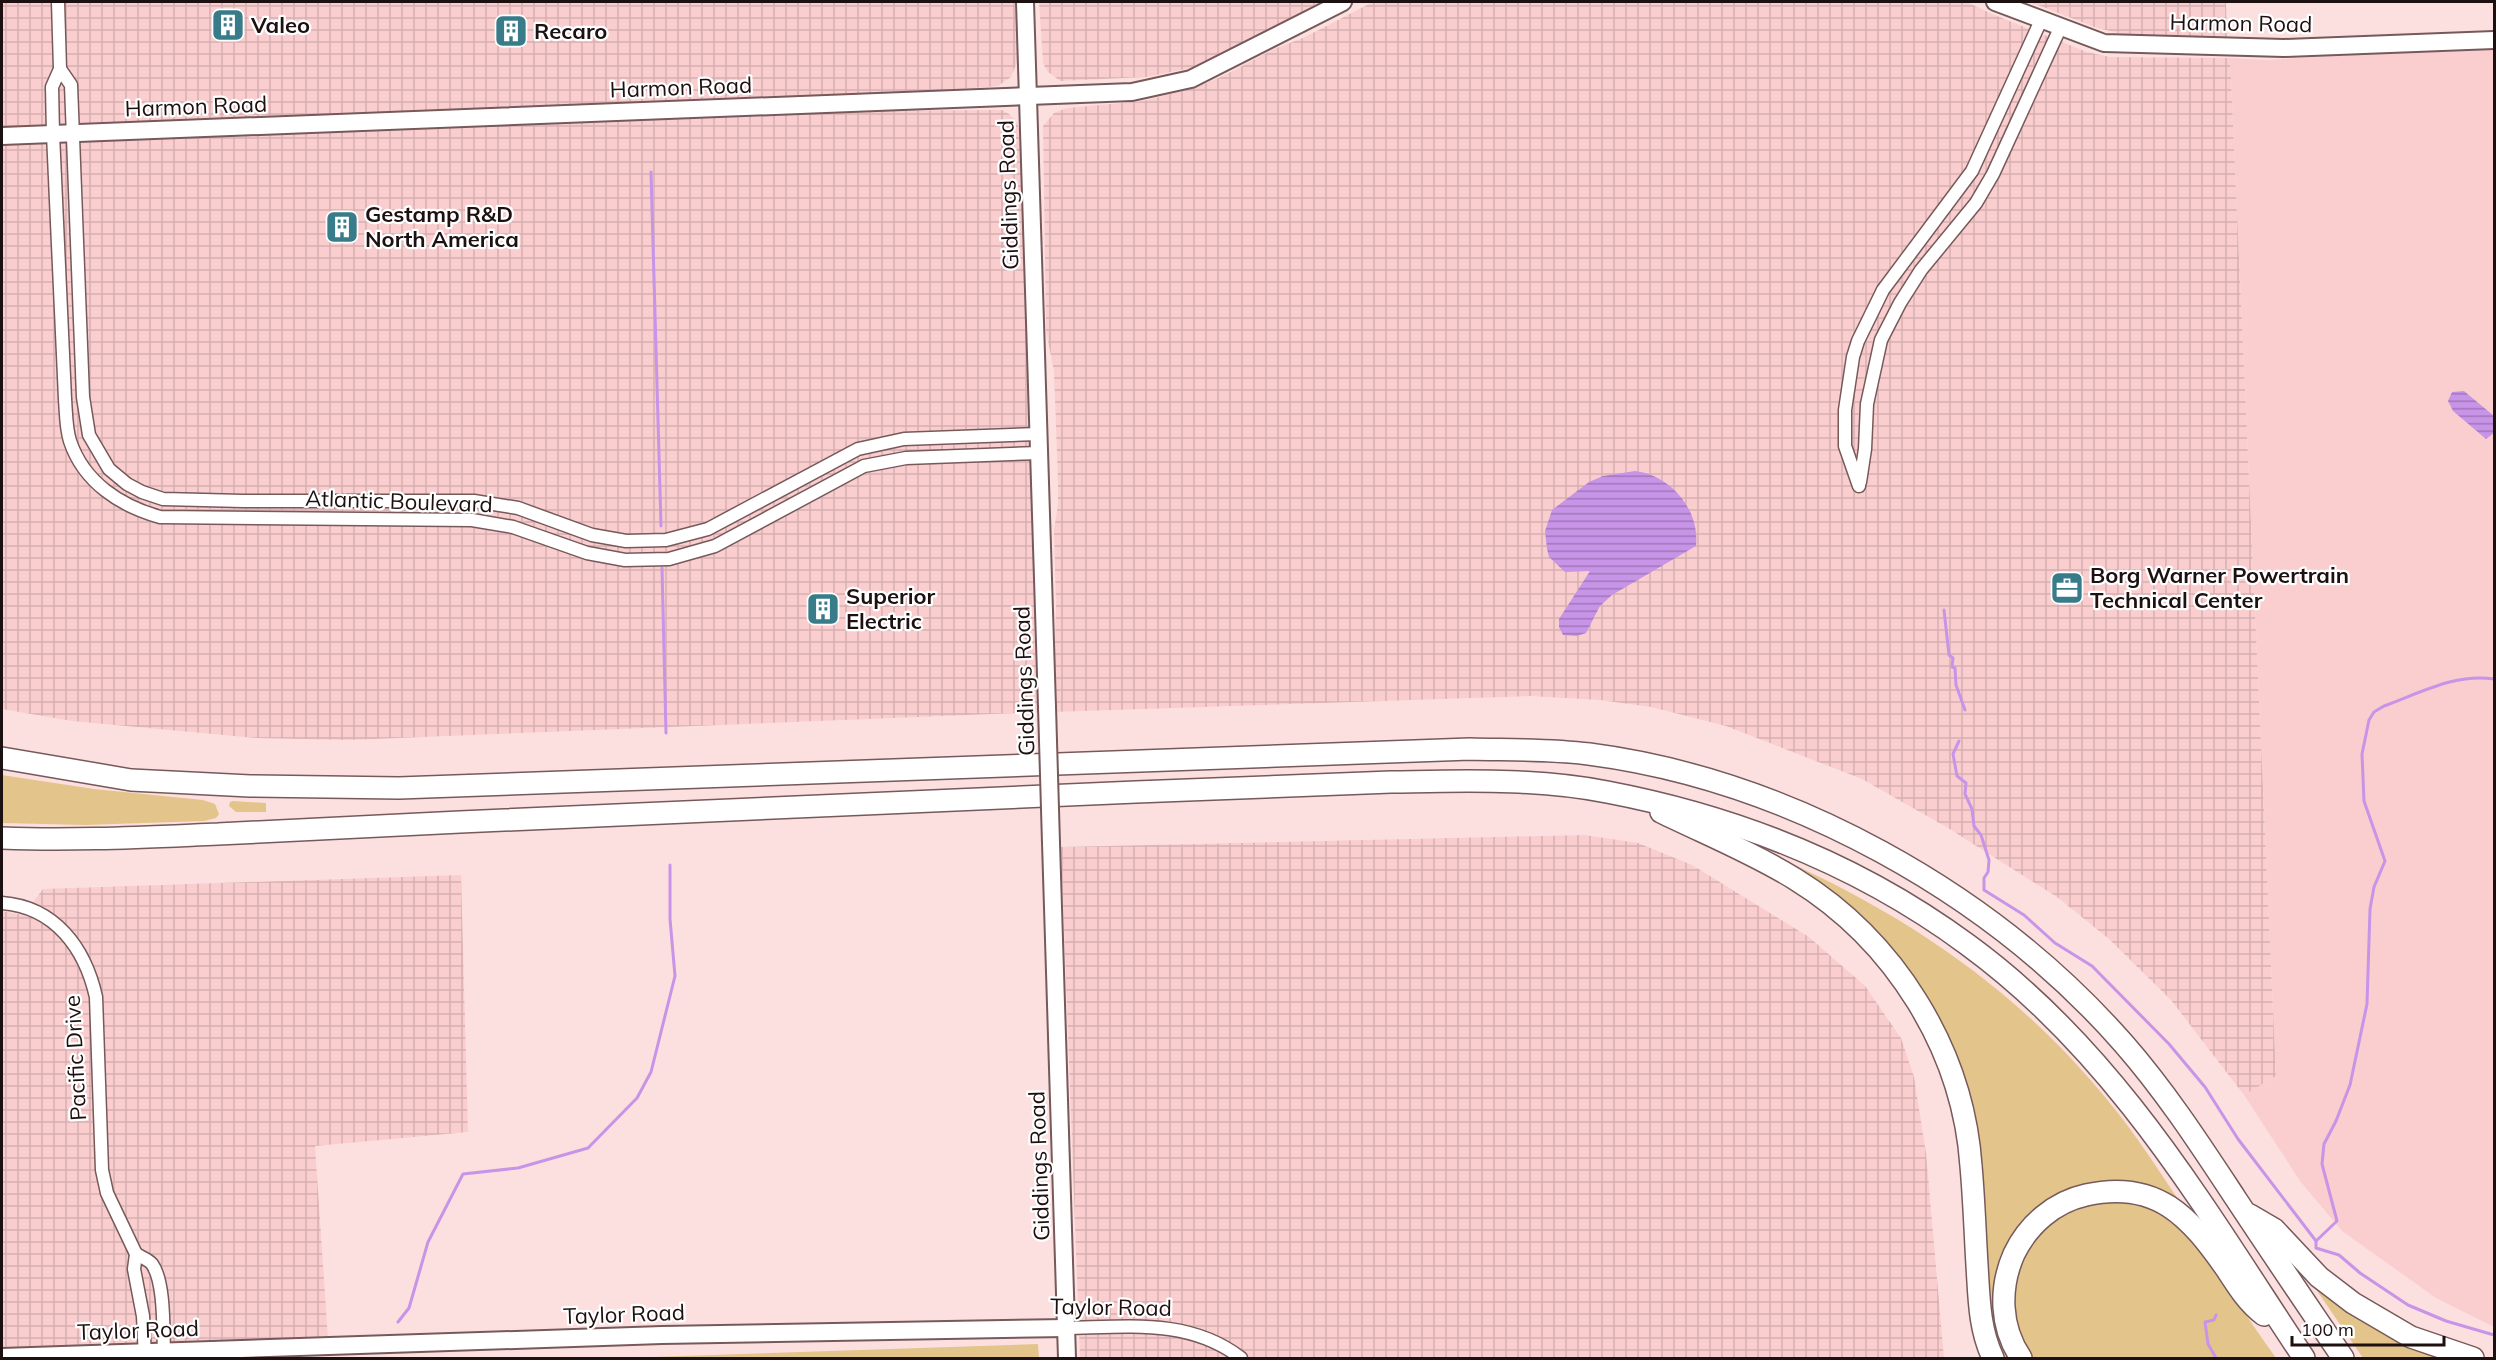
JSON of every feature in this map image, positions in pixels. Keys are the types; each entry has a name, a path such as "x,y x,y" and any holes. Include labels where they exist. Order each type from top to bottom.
{"highway":[{"path":"2,758 131,780 250,786 399,788 1470,749 1588,754 1707,778 1760,796 1821,823 1928,879 1987,919 2046,967 2124,1044 2187,1126 2343,1359"},
{"path":"2,838 157,837 722,809 1488,780 1602,791 1631,797 1684,809 1737,825 1810,853 1912,907 1972,948 2003,973 2064,1028 2132,1105 2304,1359"},
{"path":"1631,797 1750,854 1815,892 1865,935 1907,986 1941,1047 1951,1070 1963,1114 1971,1160 1981,1323 1993,1359"},
{"path":"2021,1359 2008,1331 2004,1303 2006,1277 2016,1252 2030,1229 2052,1210 2066,1202 2095,1193 2111,1191 2139,1194 2164,1204 2187,1219 2202,1235 2251,1305 2285,1330"},
{"path":"2244,1212 2274,1229 2319,1277 2353,1303 2411,1337 2473,1359"}],"street":[{"path":"58,2 60,69"},
{"name":"Giddings Road","path":"1025,2 1067,1359"},
{"name":"Harmon Road","path":"2,136 1132,92 1191,79 1342,2"},
{"name":"Harmon Road","path":"1995,2 2104,43 2283,48 2494,40"},
{"path":"2042,18 1972,171 1883,290 1858,341 1853,357 1845,410 1845,446 1859,486 1867,404 1881,340 1900,303 1921,270 1976,203 1993,174 2061,26"},
{"name":"Atlantic Boulevard","path":"60,69 71,85 84,398 89,435 109,469 127,484 142,492 164,499 474,501 518,508 592,535 626,541 666,540 708,529 858,448 904,439 1038,434"},
{"name":"Atlantic Boulevard","path":"60,69 52,87 53,134 65,399 70,441 95,482 116,500 135,510 160,518 472,520 513,527 587,553 625,560 669,559 715,546 864,466 906,458 1039,453"},
{"name":"Pacific Drive","path":"2,903 33,911 49,918 63,929 83,956 91,975 96,997 102,1170 107,1193 136,1254 134,1269 143,1316 145,1356"},
{"name":"Pacific Drive","path":"136,1254 152,1263 156,1275 161,1299 164,1352"},
{"name":"Taylor Road","path":"2,1358 145,1356 164,1352 662,1335 1140,1326 1172,1328 1209,1339 1240,1359"}],"shaded area":[{"path":"2,2 1017,2 1017,62 1011,77 998,86 909,93 2,127"},
{"path":"1039,2 1321,2 1244,44 1191,68 1146,77 1060,81 1047,71 1043,63"},
{"path":"1373,2 1967,2 2087,52 2110,57 2230,58 2276,1076 2244,1095 2171,1000 2109,939 2057,897 1948,828 1862,779 1726,726 1651,707 1600,700 1530,696 1053,712 1056,607 1054,530 1058,483 1054,371 1046,331 1043,126 1054,113 1067,108 1143,101 1195,88 1274,49 1303,38"},
{"path":"2030,2 2226,2 2227,37 2173,39 2123,34 2097,28"},
{"path":"2494,46 2494,1327 2436,1298 2342,1231 2300,1181 2244,1095 2276,1076 2230,58 2267,60"},
{"path":"1002,110 1016,121 1019,128 1029,336 1040,712 348,740 256,738 72,721 2,709 2,145 842,111"},
{"path":"2464,391 2494,416 2494,433 2486,439 2453,411 2448,401 2452,392"},
{"path":"1635,471 1660,479 1680,496 1693,519 1696,546 1612,595 1600,606 1586,633 1577,636 1563,635 1559,627 1559,619 1590,571 1565,572 1549,557 1545,531 1552,510 1589,482 1603,476"},
{"path":"2,775 94,789 203,800 215,804 219,814 216,818 204,821 85,825 2,823"},
{"path":"233,801 266,803 266,812 236,812 229,806"},
{"path":"1584,835 1638,843 1692,865 1809,937 1865,986 1901,1038 1914,1077 1926,1153 1944,1358 1080,1358 1061,847"},
{"path":"1779,858 1873,905 1917,931 1999,991 2038,1025 2109,1102 2137,1138 2180,1202 2112,1185 2012,1243 2012,1358 1999,1358 1993,1346 1978,1176 1923,998"},
{"path":"461,875 468,1132 315,1146 328,1339 2,1349 2,911 28,916 34,901 43,889"},
{"path":"2119,1202 2155,1211 2184,1232 2207,1259 2276,1358 2033,1358 2022,1339 2016,1320 2014,1299 2016,1279 2023,1259 2033,1242 2047,1226 2065,1214 2091,1205"},
{"path":"2311,1282 2450,1358 2363,1358"},
{"path":"1038,1344 1039,1358 622,1358"}],"waterway":[{"path":"651,172 661,526"},
{"path":"662,568 666,733"},
{"path":"1944,610 1949,655 1953,658 1952,667 1955,668 1956,685 1965,710"},
{"path":"2316,1241 2337,1221 2322,1164 2324,1144 2350,1085 2367,1004 2370,909 2374,887 2385,861 2364,801 2362,754 2369,720 2374,712 2384,706 2438,685 2466,679 2494,679"},
{"path":"1959,741 1953,754 1957,776 1966,783 1965,794 1972,809 1974,826 1981,835 1989,860 1988,872 1984,878 1984,890 2024,915 2055,943 2092,966 2169,1044 2205,1087 2238,1139 2316,1241 2316,1248 2339,1255 2360,1273 2408,1305 2446,1321 2494,1335"},
{"path":"398,1322 409,1308 428,1242 463,1174 518,1168 588,1148 637,1098 651,1072 675,976 670,919 670,865"},
{"path":"2216,1315 2214,1320 2205,1322 2208,1344 2216,1358"}],"place":[{"name":"Valeo","path":"228,25"},
{"name":"Recaro","path":"511,31"},
{"name":"Gestamp R&D North America","path":"342,227"},
{"name":"Borg Warner Powertrain Technical Center","path":"2067,588"},
{"name":"Superior Electric","path":"823,609"}]}
